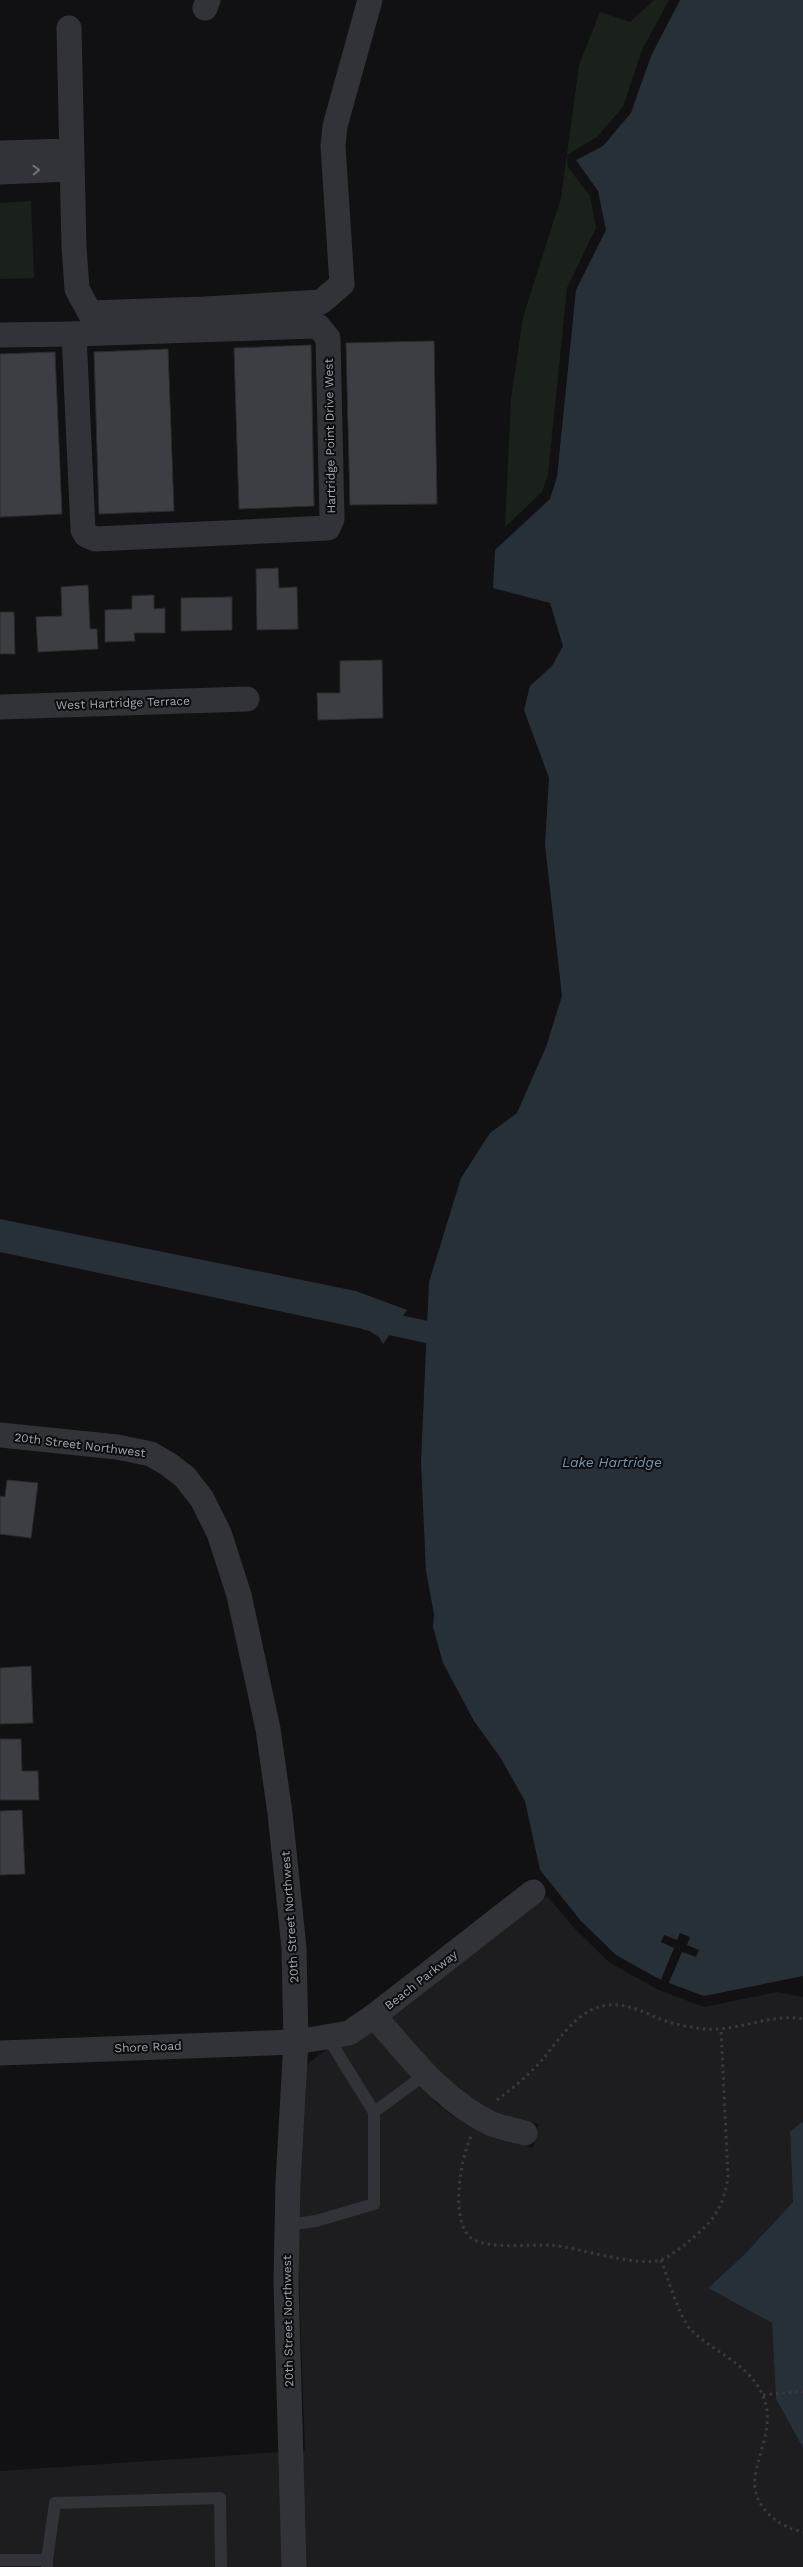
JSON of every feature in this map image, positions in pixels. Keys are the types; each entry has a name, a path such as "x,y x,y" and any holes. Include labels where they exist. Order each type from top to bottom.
{"street":[{"path":"69,28 71,160 78,289 90,313 321,302 342,284 333,146 334,126 366,1"},
{"path":"0,153 71,160"},
{"path":"0,172 71,160"},
{"name":"Hartridge Point Drive West","path":"0,335 318,326 328,338 332,519 328,528 95,539 86,535 83,530 74,334"},
{"name":"West Hartridge Terrace","path":"0,707 247,699"},
{"name":"20th Street Northwest","path":"0,1435 117,1447 151,1454 185,1477 202,1499 219,1533 235,1578 268,1729 290,1898 296,2042 286,2282 294,2567"},
{"name":"Beach Parkway","path":"296,2042 349,2032 374,2016 533,1892"},
{"path":"374,2016 444,2094 459,2105 494,2124 525,2133"},
{"name":"Shore Road","path":"0,2053 296,2042"}],"lane":[{"path":"287,2224 316,2221 374,2204 374,2112 327,2036"},
{"path":"374,2112 426,2074"},
{"path":"0,2560 47,2564 55,2504 220,2498 221,2567"}],"path":[{"path":"493,2104 522,2080 586,2012 605,2005 618,2005 635,2009 672,2023 721,2029 752,2025 772,2018 791,2017 803,2019"},
{"path":"472,2134 463,2165 458,2210 462,2226 472,2238 485,2244 550,2245 635,2260 661,2260 679,2249 708,2226 719,2212 726,2195 728,2177 721,2029"},
{"path":"661,2260 690,2329 744,2370 763,2395 768,2420 766,2436 754,2479 757,2493 764,2510 772,2519 803,2532"},
{"path":"763,2395 803,2391"}],"shaded area":[{"path":"654,0 669,0 642,50 623,107 597,137 567,155 568,167 590,196 596,228 567,288 548,475 542,492 505,527 511,399 523,317 561,198 579,65 600,12 630,22"},
{"path":"31,201 34,278 0,279 0,203"},
{"path":"547,1896 575,1929 610,1963 659,1990 704,2007 777,1992 803,1997 803,2121 790,2133 793,2202 744,2255 708,2288 772,2323 776,2399 803,2448 803,2567 305,2567 302,2451 305,2450 298,2257 299,2182 306,2065 327,2049 373,2032 436,2103 453,2116 491,2137 533,2148 538,2124 497,2113 451,2085 392,2018"},
{"path":"280,2452 283,2567 0,2567 0,2471"}],"water":[{"name":"Lake Hartridge","path":"680,0 803,0 803,1976 704,1996 661,1980 616,1955 581,1921 540,1870 525,1801 500,1757 474,1721 443,1663 433,1627 434,1614 426,1571 421,1462 429,1282 461,1178 490,1133 517,1113 546,1047 562,996 545,845 549,778 524,710 530,686 552,666 563,646 550,603 493,588 495,550 550,499 557,477 576,290 606,230 598,191 576,160 603,146 631,113 651,56"},
{"path":"0,1219 356,1291 407,1310 383,1344 379,1337 368,1330 0,1252"},
{"path":"803,2121 803,2448 776,2399 772,2323 708,2288 744,2255 793,2202 790,2132"}],"pier":[{"path":"680,1933 690,1937 687,1945 699,1950 696,1957 682,1952 668,1985 660,1982 674,1948 661,1942 664,1935 677,1940"}],"building":[{"path":"434,341 437,504 350,505 346,343"},
{"path":"311,345 314,506 239,509 234,348"},
{"path":"168,349 174,511 99,514 94,352"},
{"path":"55,352 62,514 0,517 0,354"},
{"path":"278,568 279,588 297,587 298,629 257,630 256,569"},
{"path":"88,585 90,629 97,629 98,649 38,652 36,617 62,616 61,587"},
{"path":"154,595 154,609 165,608 165,633 134,633 135,641 105,642 105,610 132,609 132,596"},
{"path":"232,597 232,630 181,631 181,598"},
{"path":"0,612 14,612 15,654 0,654"},
{"path":"382,660 383,718 318,720 317,693 340,693 340,661"},
{"path":"7,1480 38,1483 31,1538 0,1534 0,1496 5,1497"},
{"path":"31,1666 33,1723 0,1724 0,1668"},
{"path":"0,1739 21,1739 22,1771 38,1771 39,1800 0,1800"},
{"path":"22,1810 25,1874 0,1875 0,1811"}],"waterway":[{"path":"367,1319 427,1332"}]}
